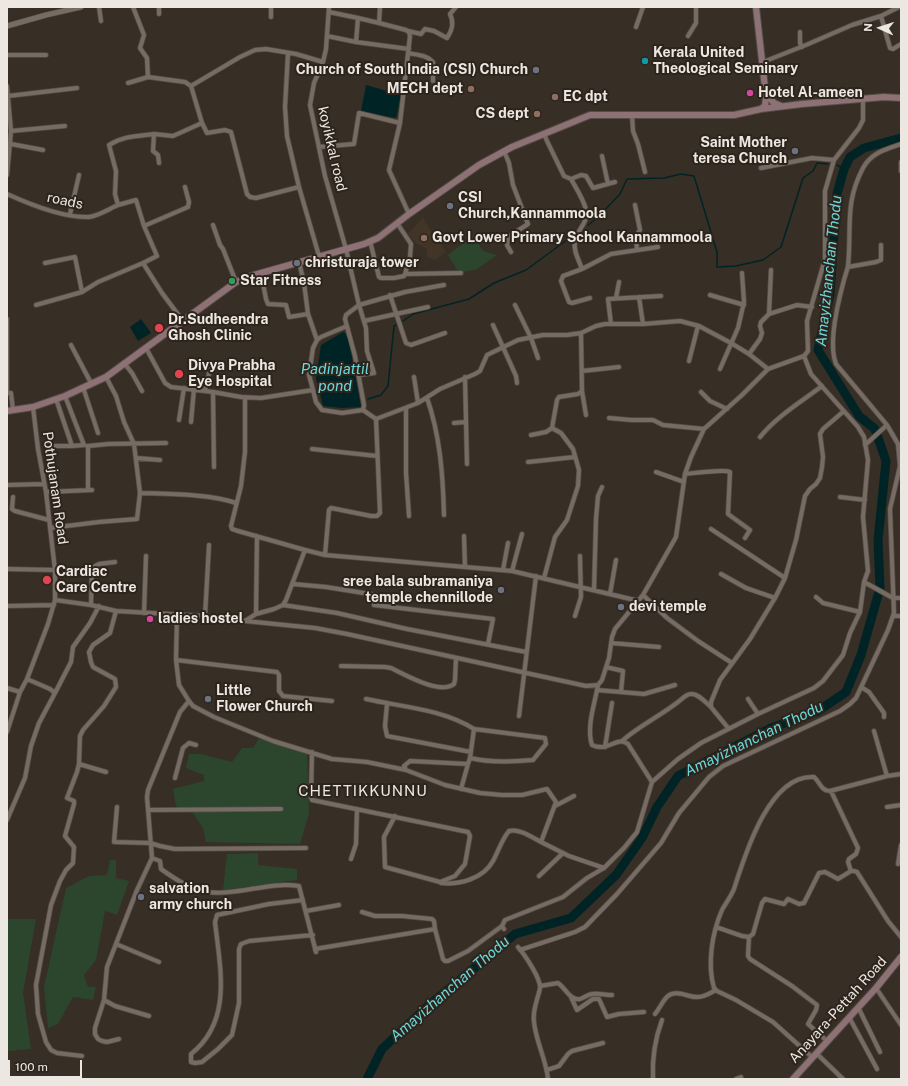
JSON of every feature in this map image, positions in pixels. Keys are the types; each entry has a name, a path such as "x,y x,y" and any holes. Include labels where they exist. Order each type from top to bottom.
{"main road":[{"path":"756,7 766,94 765,106 761,110"},
{"path":"766,94 774,103 783,107"},
{"path":"10,411 33,407 65,396 106,377 236,282 378,238 409,214 479,165 504,152 590,115 734,115 783,107 884,97 901,98"},
{"name":"Anayara-Pettah Road","path":"792,1079 900,961"}],"street":[{"path":"7,26 81,7"},
{"path":"99,7 101,21"},
{"path":"133,7 144,35 140,43 140,48 147,58 148,77"},
{"path":"159,7 160,14"},
{"path":"271,16 272,7"},
{"path":"379,23 380,7"},
{"path":"329,9 408,32 421,34 425,29 434,30 447,38 450,33 453,20 450,14 456,7"},
{"path":"636,27 643,7"},
{"path":"688,36 696,22 696,7"},
{"path":"763,62 852,25 881,16 894,8 899,7"},
{"name":"koyikkal road","path":"329,9 323,62 314,83 310,104 325,176 346,249 366,328 367,351 374,373 359,375"},
{"path":"881,16 890,48 893,49 901,44"},
{"path":"356,42 358,18"},
{"path":"408,32 410,36 409,51 400,122 389,170 409,214"},
{"path":"800,32 800,43 802,47"},
{"path":"327,36 409,51 426,57 433,62 433,81"},
{"path":"191,86 240,57 255,50 266,49 323,62"},
{"path":"288,54 285,107 286,130 299,187 319,256"},
{"path":"7,55 46,55"},
{"path":"128,83 148,77 185,82 191,86 202,123 207,133 228,130 233,135 247,194 250,197 256,198 299,187"},
{"path":"7,86 11,131 7,175"},
{"path":"8,96 77,88"},
{"path":"730,729 711,707 697,695 693,694 686,695 658,716 635,729 622,741 605,747 596,747 592,745 590,736 592,714 598,685 602,680 606,667 615,629 643,595 676,537 685,474 704,429 768,369 804,356 808,351 807,321 825,259 825,191 834,160 859,128 863,120 864,99"},
{"path":"319,147 354,144 359,113 400,122"},
{"path":"632,115 633,131 645,172"},
{"path":"118,205 116,194 116,172 109,145 117,140 132,136 154,134 173,136 202,123"},
{"path":"11,131 65,126"},
{"path":"154,134 153,151 158,155 159,163"},
{"path":"544,134 564,176 571,179 586,210 584,225 578,233 575,242 576,252 582,269"},
{"path":"10,144 44,150"},
{"path":"548,1079 547,1070 536,1037 533,1020 540,986 533,969 519,949 575,932 586,927 661,843 679,813 709,776 729,763 840,711 850,704 856,698 888,630 893,616 890,509 900,466 898,444 887,425 836,364 833,357 832,346 835,322 848,267 849,212 853,190 864,167 872,156 901,144"},
{"path":"504,152 509,163 513,185 528,224 508,237 507,244 511,252"},
{"path":"602,156 608,184"},
{"path":"761,168 812,158 834,160"},
{"path":"901,162 901,171"},
{"path":"70,214 79,175"},
{"path":"571,179 581,175 586,176 593,188 615,182"},
{"path":"36,305 82,292 98,282 157,256 144,226 188,207 189,202 185,187"},
{"name":"roads","path":"7,194 27,203 62,214 88,217 118,205 136,200 144,226"},
{"path":"635,205 640,230 636,236 637,250"},
{"path":"397,223 411,244 410,257 405,274"},
{"path":"213,225 236,282"},
{"path":"370,241 379,277 381,278 394,278 404,276 405,274 461,273"},
{"path":"848,267 881,260 881,245"},
{"path":"590,298 572,303 569,302 561,281 563,276 582,269 611,254 658,247"},
{"path":"45,264 75,257 82,292"},
{"path":"299,262 304,283 308,314 317,340"},
{"path":"143,263 162,293 183,321"},
{"path":"769,314 771,270"},
{"path":"261,273 268,304 286,305 288,317 308,314"},
{"path":"720,369 738,328 744,305 742,273"},
{"path":"616,298 619,282"},
{"path":"363,410 364,405 359,375 345,319 346,315 359,305 390,295 444,285"},
{"path":"390,295 406,343 408,345 445,333"},
{"path":"710,295 744,305"},
{"path":"611,324 608,299 661,296"},
{"path":"639,297 642,324"},
{"path":"515,305 531,338 538,358"},
{"path":"749,354 760,339 762,333 760,326 761,322 769,314 797,305 812,307"},
{"path":"364,321 428,307"},
{"path":"7,319 7,393 11,393 10,411"},
{"path":"376,419 418,403 465,377 472,376 480,371 487,354 518,340 543,335 567,335 581,333 596,326 611,324 642,324 680,321 698,326 749,354 768,369"},
{"path":"493,325 516,376 517,383"},
{"path":"347,326 321,337 317,340 313,348 309,375 316,402 322,410 342,413 363,410 376,419"},
{"path":"689,361 698,326"},
{"path":"581,333 582,391 586,415"},
{"path":"71,345 91,383"},
{"path":"146,348 165,383 171,387 214,392 245,398 261,398 313,390"},
{"path":"362,912 375,916 428,918 434,921 443,959 448,961 468,951 503,927 505,920 563,897 587,878 604,868 624,848 637,832 652,782 678,759 701,743 814,688 823,681 842,655 860,612 864,582 868,571 863,517 868,460 864,437 858,427 811,374 804,356"},
{"path":"124,364 132,373 142,391"},
{"path":"582,371 619,367"},
{"path":"206,391 210,369"},
{"path":"50,528 137,519 140,493 134,444 124,422 116,396 106,377"},
{"path":"414,377 418,403"},
{"path":"465,377 467,464"},
{"path":"760,436 776,419 822,386"},
{"path":"83,387 98,433"},
{"path":"179,420 184,388"},
{"path":"191,422 194,390"},
{"path":"531,435 546,432 552,428 557,400 559,397 578,394 582,391"},
{"path":"214,392 214,467"},
{"path":"701,392 710,401 727,409"},
{"path":"46,492 90,490 86,445 65,396"},
{"path":"245,398 245,452 241,486 231,526 232,528 238,531 325,555 512,571 639,601"},
{"path":"427,398 436,427 444,515"},
{"path":"56,399 72,446"},
{"name":"Pothujanam Road","path":"7,732 20,692 27,678 55,600 55,570 46,492 38,449 33,407"},
{"path":"406,408 406,473 409,516"},
{"path":"711,707 711,702 720,680 750,639 775,598 785,578 796,540 805,496 820,478 823,456 820,434 823,429 844,411"},
{"path":"609,418 653,420 663,425 704,429"},
{"path":"325,555 329,510 331,508 371,516 376,516 380,513 376,456 376,419"},
{"path":"454,423 466,422"},
{"path":"865,445 887,425"},
{"path":"544,578 555,537 567,520 578,486 579,470 573,449 561,433 552,428"},
{"path":"55,446 166,443"},
{"path":"312,449 376,456"},
{"path":"528,462 575,457"},
{"path":"136,458 160,460"},
{"path":"685,474 726,470 730,472 728,514 750,530 745,538"},
{"path":"656,472 684,482"},
{"path":"7,485 44,484"},
{"path":"594,590 596,519 598,496 602,487"},
{"path":"140,493 188,495 236,503"},
{"path":"13,497 12,509 15,511 49,520"},
{"path":"840,497 865,500"},
{"path":"711,529 785,578"},
{"path":"512,571 522,534"},
{"path":"256,614 257,536"},
{"path":"464,536 465,567"},
{"path":"503,570 508,543"},
{"path":"205,616 209,545"},
{"path":"244,621 256,614 274,610 283,605 293,584 305,550"},
{"path":"144,613 146,556"},
{"path":"575,616 581,597 580,556"},
{"path":"610,594 616,560"},
{"path":"91,605 92,568 99,564 115,562"},
{"path":"7,569 55,570"},
{"path":"721,574 746,588 775,598"},
{"path":"519,716 536,576"},
{"path":"864,582 893,598 901,598"},
{"path":"293,584 326,587 376,595 374,605 493,619 488,644"},
{"path":"643,595 667,618 698,641 732,663"},
{"path":"816,597 823,603 860,612"},
{"path":"55,600 116,610 205,616 315,628 586,686 598,685"},
{"path":"7,606 54,605"},
{"path":"283,605 337,613 526,652"},
{"path":"7,820 25,778 31,746 40,723 71,662 73,647 90,623 99,606"},
{"path":"82,1056 57,1053 50,1050 46,1042 38,1014 36,985 51,904 60,880 66,870 73,863 74,847 65,836 74,801 67,798 79,764 80,736 83,730 104,706 116,687 115,679 93,667 89,652 93,645 110,632 116,610"},
{"path":"177,615 176,660 179,685 193,706 214,717 297,749 312,752 332,759 367,762 406,770 445,785 480,794 522,795 547,789 554,797 556,802 542,842"},
{"path":"893,616 901,616"},
{"path":"611,643 659,647"},
{"path":"341,666 391,668 432,686 449,687 454,684 455,680 456,658"},
{"path":"176,660 277,672 279,675 279,691 283,696 332,701"},
{"path":"606,667 623,671 620,692"},
{"path":"27,678 55,693"},
{"path":"597,690 644,694 675,685"},
{"path":"861,687 869,692 884,713 884,717"},
{"path":"7,688 20,692"},
{"path":"366,698 387,704 432,712 460,721 474,728 545,738 546,744 533,760 494,762 470,758"},
{"path":"748,700 758,714"},
{"path":"119,1039 107,1042 102,1041 98,1039 95,1034 95,1028 104,1000 107,967 121,935 137,890 152,858 148,790 180,712 189,701"},
{"path":"605,747 612,702"},
{"path":"387,704 384,726 387,736 471,752"},
{"path":"461,789 470,758 474,728"},
{"path":"874,731 887,776"},
{"path":"622,741 628,744 652,782"},
{"path":"175,778 183,748 189,743 196,745"},
{"path":"312,752 312,800 468,832 470,836 465,864 455,876 440,882"},
{"path":"406,770 404,766 410,761 468,764"},
{"path":"79,764 106,772"},
{"path":"843,1079 773,1022 716,990 712,983 711,957 716,927 722,911 733,892 748,849 769,805 790,783 802,778 814,777 818,780 822,789 825,791 832,791 887,776 901,774"},
{"path":"832,791 858,848 856,854 849,859 848,862 851,871"},
{"path":"555,806 574,796"},
{"path":"887,807 901,805"},
{"path":"117,807 114,842 150,843 175,849 306,848"},
{"path":"148,810 281,809"},
{"path":"351,859 356,844 358,809"},
{"path":"395,816 384,837 385,867 440,882 451,884 474,878 484,872 492,863 507,833 512,830 542,842 562,853 604,868"},
{"path":"898,864 901,845"},
{"path":"539,876 562,853"},
{"path":"152,858 160,861 161,869 179,881 207,892 227,892 267,886 299,886 306,911 312,935 313,940 316,952 315,949 435,930"},
{"path":"827,1041 808,1024 816,1010 817,1005 792,986 750,959 748,956 749,937 753,934 762,903 765,899 784,904 788,899 799,904 804,903 819,873 824,872 838,880 851,871 854,871 857,872 884,916 901,937"},
{"path":"303,900 269,904 217,914 215,922 221,988 219,1013 200,1046 191,1054 191,1062 202,1062 232,1035 239,1003 239,949 241,944 249,941 312,935"},
{"path":"306,911 339,905"},
{"path":"716,927 749,937"},
{"path":"116,944 159,962"},
{"path":"540,986 558,983 571,997 577,1010 593,999 599,999 607,1017 619,1014 644,1012"},
{"path":"876,988 901,1025"},
{"path":"655,1014 666,997 670,994 682,994 697,998 706,996 716,990"},
{"path":"571,997 580,1000 594,993 612,995"},
{"path":"104,1000 115,1006 149,1016"},
{"path":"858,1006 880,1052"},
{"path":"850,1017 877,1069"},
{"path":"653,1079 652,1066 655,1046 662,1020"},
{"path":"547,1070 559,1066 572,1051 603,1043"},
{"path":"736,1079 741,1077"}],"shaded area":[{"name":"Govt Lower Primary School Kannammoola","path":"423,217 446,252 435,260 427,257 427,249 416,243 408,234"}],"green space":[{"path":"473,236 483,251 497,255 477,269 459,273 448,255"},
{"path":"259,738 307,754 309,814 300,844 206,842 203,828 193,813 176,806 173,789 204,781 204,775 186,768 189,754 201,754 232,762 242,748 253,748"},
{"path":"258,853 258,865 297,869 297,880 223,890 227,854"},
{"path":"110,860 116,860 116,878 129,881 117,915 105,911 96,960 84,975 88,987 96,987 93,1000 73,997 58,1024 48,1028 44,987 66,888 89,876 107,875"},
{"path":"7,919 36,919 23,993 31,1049 7,1051"}],"water":[{"path":"366,85 401,95 396,118 361,111"},
{"path":"141,319 151,333 138,341 130,327"},
{"name":"Padinjattil pond","path":"343,332 349,341 361,407 341,408 323,406 316,378 321,345"}],"waterway":[{"name":"Amayizhanchan Thodu","path":"367,1079 382,1049 428,1006 515,934 571,918 616,875 642,838 657,807 678,776 771,728 818,711 846,692 861,655 880,588 878,540 886,461 875,429 859,416 818,350 830,294 837,194 844,169 850,157 864,148 901,138"},
{"path":"588,225 597,218 620,194 627,179 664,178 681,174 694,176 717,252 717,267 736,266 763,260 781,247 803,178 813,171 817,163 828,164"},
{"path":"837,165 844,169"},
{"path":"403,321 413,314 469,299 494,283 526,270 571,237"},
{"path":"368,399 381,395 388,386 394,326 396,325"}],"place":[{"name":"Kerala United Theological Seminary","path":"645,61"},
{"name":"Church of South India (CSI) Church","path":"536,70"},
{"name":"MECH dept","path":"471,89"},
{"name":"Hotel Al-ameen","path":"750,93"},
{"name":"EC dpt","path":"555,97"},
{"name":"CS dept","path":"537,114"},
{"name":"Saint Mother teresa Church","path":"795,151"},
{"name":"CSI Church,Kannammoola","path":"450,206"},
{"name":"Govt Lower Primary School Kannammoola","path":"424,238"},
{"name":"christuraja tower","path":"297,263"},
{"name":"Star Fitness","path":"232,281"},
{"name":"Dr.Sudheendra Ghosh Clinic","path":"159,328"},
{"name":"Divya Prabha Eye Hospital","path":"179,374"},
{"name":"Cardiac Care Centre","path":"47,580"},
{"name":"sree bala subramaniya temple chennillode","path":"501,590"},
{"name":"devi temple","path":"621,607"},
{"name":"ladies hostel","path":"150,619"},
{"name":"Little Flower Church","path":"208,699"},
{"name":"salvation army church","path":"141,897"}],"district":[{"name":"CHETTIKKUNNU","path":"363,791"}]}
